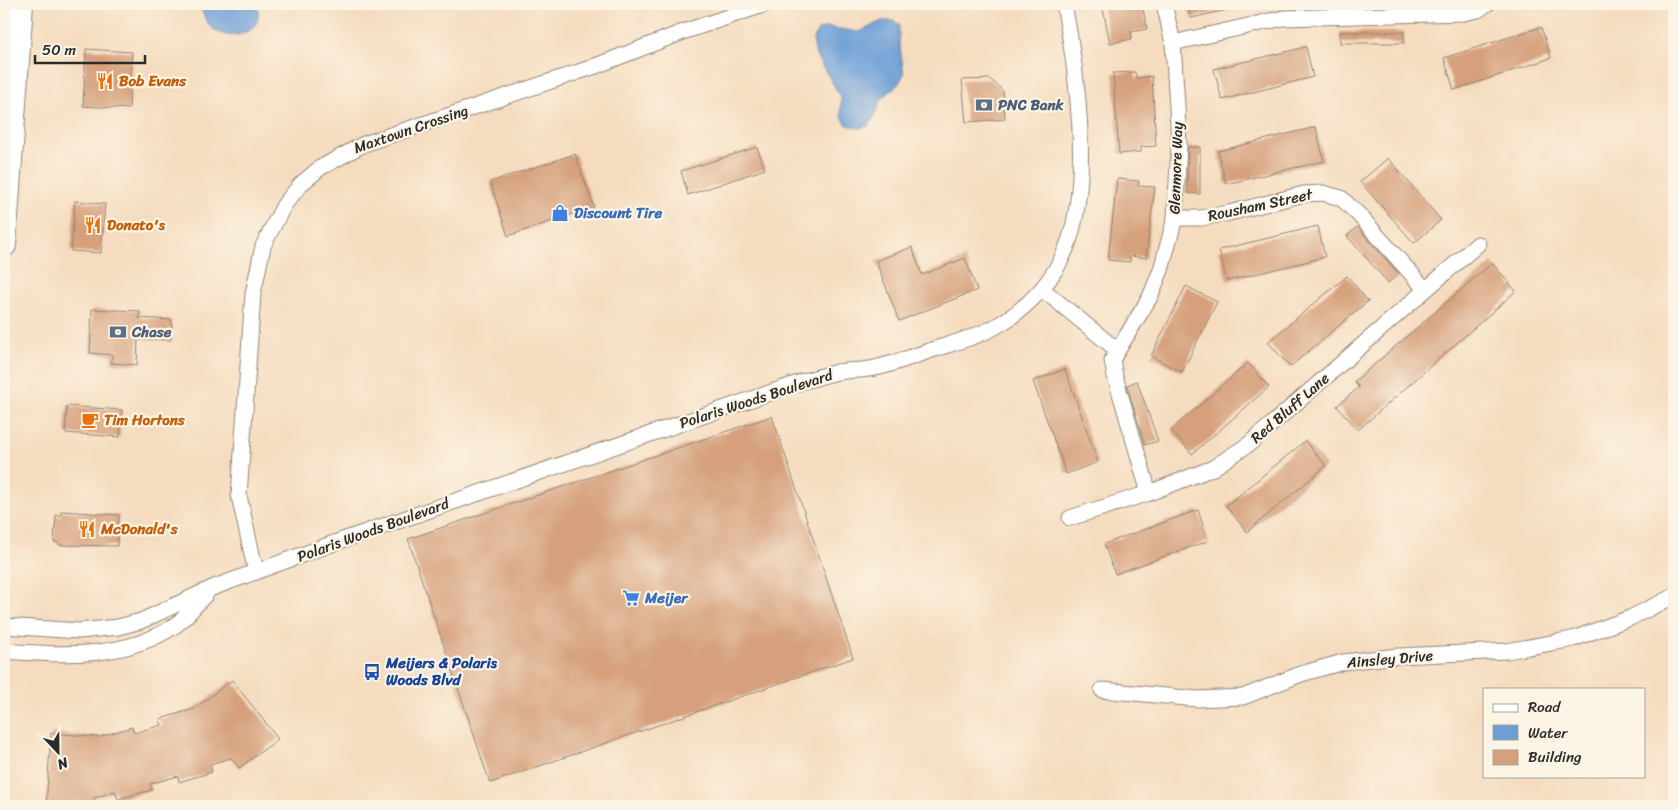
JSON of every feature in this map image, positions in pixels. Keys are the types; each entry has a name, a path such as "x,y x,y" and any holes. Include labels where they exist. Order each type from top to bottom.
{"main road":[{"path":"4,245 20,4"}],"street":[{"name":"Maxtown Crossing","path":"256,572 240,496 253,294 263,246 284,205 301,184 333,160 364,144 593,67 683,32 766,4"},
{"name":"Polaris Woods Boulevard","path":"4,626 79,630 118,627 142,621 212,588 460,499 804,381 837,372 873,369 974,336 1012,317 1042,289 1059,264 1069,242 1074,219 1079,174 1077,85 1064,4"},
{"name":"Glenmore Way","path":"1150,493 1114,376 1112,360 1150,297 1161,270 1175,218 1179,144 1173,43 1164,4"},
{"path":"1173,43 1283,18 1441,9 1478,10 1487,4"},
{"name":"Rousham Street","path":"1175,218 1201,218 1229,213 1304,194 1322,193 1341,198 1359,215 1425,289"},
{"name":"Red Bluff Lane","path":"1070,518 1150,493 1213,468 1249,444 1478,244"},
{"path":"1042,289 1117,350"},
{"name":"Polaris Woods Boulevard","path":"4,650 71,656 107,652 144,642 177,624 212,588"},
{"name":"Ainsley Drive","path":"1102,690 1197,699 1243,697 1301,674 1343,662 1399,656 1507,651 1566,640 1630,618 1674,596"}],"water":[{"path":"199,4 257,4 259,13 257,22 245,33 228,35 220,33 210,26"},
{"path":"882,21 894,21 899,25 899,41 904,74 899,83 881,100 873,120 868,126 858,128 847,125 841,115 841,97 816,56 813,39 818,30 827,27 859,32"}],"building":[{"path":"1102,4 1142,4 1147,29 1131,32 1132,39 1110,43"},
{"path":"1187,4 1231,4 1231,9 1191,18"},
{"path":"1541,27 1551,58 1454,90 1444,58"},
{"path":"1340,32 1404,32 1404,43 1340,43"},
{"path":"1306,47 1313,77 1222,100 1214,69"},
{"path":"86,49 132,52 129,109 83,106"},
{"path":"1135,72 1136,78 1152,76 1156,146 1141,147 1141,152 1119,154 1113,73"},
{"name":"PNC Bank","path":"990,79 1003,91 1005,119 966,122 962,80"},
{"path":"1316,127 1324,161 1226,184 1218,151"},
{"path":"757,147 765,169 688,195 681,171"},
{"path":"1188,147 1200,147 1200,194 1187,193"},
{"path":"575,154 594,207 508,236 490,182"},
{"path":"1388,158 1441,220 1414,243 1360,182"},
{"path":"1117,179 1139,181 1138,186 1155,187 1146,258 1130,256 1130,262 1108,260"},
{"path":"75,201 105,204 101,253 71,251"},
{"path":"1318,226 1325,257 1227,281 1219,250"},
{"path":"1357,227 1399,274 1388,283 1347,236"},
{"path":"912,247 922,275 965,258 977,290 899,321 876,261"},
{"path":"1492,263 1516,291 1358,430 1337,406 1359,387 1354,382"},
{"path":"1347,276 1368,301 1290,367 1268,342"},
{"path":"1186,286 1217,302 1182,372 1151,356"},
{"path":"92,309 140,311 139,318 172,320 171,340 138,339 137,365 111,363 112,355 90,353"},
{"path":"1248,363 1269,387 1192,454 1171,430"},
{"path":"1065,369 1098,462 1066,474 1033,381"},
{"path":"1137,381 1158,441 1145,445 1127,385"},
{"path":"67,406 122,410 120,437 65,433"},
{"name":"Meijer","path":"772,416 853,658 490,783 408,539"},
{"path":"1305,441 1326,466 1247,532 1226,506"},
{"path":"1198,510 1208,541 1115,574 1104,544"},
{"name":"McDonald's","path":"61,511 119,515 117,546 59,545 59,543 54,542 56,515 61,516"},
{"path":"232,680 278,739 239,768 231,758 210,764 212,772 179,782 178,776 150,784 152,790 118,799 115,791 94,798 94,806 46,806 51,733 99,737 132,727 134,733 162,725 160,719 194,709"}],"place":[{"name":"Bob Evans","path":"105,81"},
{"name":"PNC Bank","path":"984,105"},
{"name":"Discount Tire","path":"560,213"},
{"name":"Donato's","path":"93,225"},
{"name":"Chase","path":"118,332"},
{"name":"Tim Hortons","path":"90,420"},
{"name":"McDonald's","path":"87,529"},
{"name":"Meijer","path":"631,598"},
{"name":"Meijers & Polaris Woods Blvd","path":"372,672"}]}
